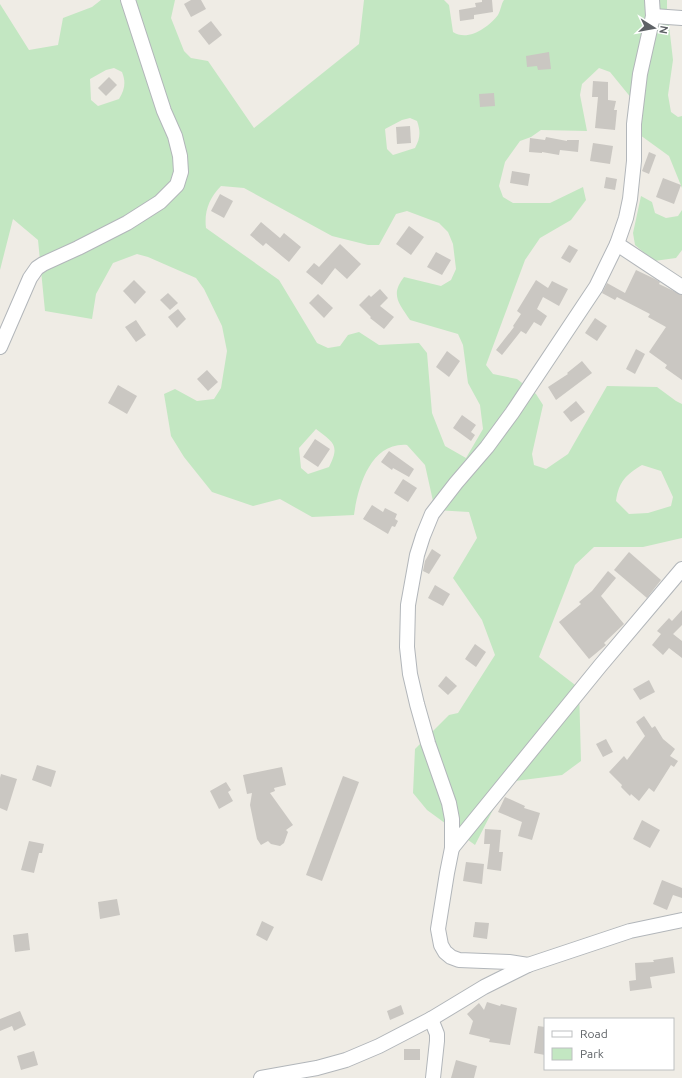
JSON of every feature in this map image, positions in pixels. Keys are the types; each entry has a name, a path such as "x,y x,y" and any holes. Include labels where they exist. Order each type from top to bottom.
{"street":[{"path":"0,347 30,278 37,268 127,223 160,202 177,184 181,172 180,156 175,136 164,111 128,0"},
{"path":"528,965 509,962 460,960 451,957 445,952 441,945 438,928 452,848 452,819 449,803 428,743 410,674 407,647 408,605 419,549 432,514 487,447 512,413 596,287 617,244 626,218 630,199 634,161 634,124 640,74 653,16 652,0"},
{"path":"653,16 682,18"},
{"path":"617,244 682,287"},
{"path":"452,848 591,677 682,569"},
{"path":"261,1078 317,1068 346,1060 379,1046 432,1019 484,987 528,965 630,931 682,920"},
{"path":"432,1019 437,1034 433,1078"}],"green space":[{"path":"101,0 175,0 171,18 184,51 191,58 208,61 254,128 359,44 364,0 444,0 449,5 453,32 459,35 465,35 478,32 494,20 500,11 504,0 667,0 673,60 668,95 671,112 678,117 682,116 682,188 669,156 640,135 641,110 610,72 599,68 582,84 580,95 587,131 541,130 531,137 520,141 505,162 499,186 503,197 513,203 550,203 583,187 586,200 571,220 540,238 525,260 486,365 493,374 517,379 536,394 543,405 532,454 534,465 546,469 568,454 607,386 657,387 682,404 682,538 643,547 594,547 575,565 539,657 579,688 581,761 562,775 515,781 499,798 475,845 427,810 413,793 415,749 449,715 458,713 495,655 482,620 453,578 477,538 469,512 435,510 425,465 407,445 395,446 384,451 375,458 363,479 354,515 312,517 280,499 253,506 212,492 184,457 171,436 164,394 175,389 197,401 214,399 221,388 227,351 222,326 204,289 196,278 148,257 137,254 113,263 96,294 92,319 45,311 38,240 13,219 0,270 0,4 29,50 58,45 63,18 92,7","holes":["114,68 122,72 124,89 119,99 98,106 91,100 90,79 106,70","410,118 417,121 419,129 418,142 415,148 393,155 387,149 385,129 402,120","221,186 244,188 332,236 368,245 379,245 396,214 407,211 439,223 448,232 453,244 456,269 451,280 441,286 404,277 397,289 397,294 400,304 410,320 458,334 463,345 468,383 480,405 483,429 466,458 445,446 432,413 427,353 419,343 379,345 359,332 348,335 340,346 328,348 317,343 279,280 206,228 208,206 210,200","316,429 333,444 333,459 329,467 308,474 301,468 299,448","642,465 661,471 673,497 671,506 648,513 629,514 616,501 621,483"]},
{"path":"641,196 652,202 655,213 666,218 678,216 682,210 682,250 676,258 654,261 635,245 633,233"}],"building":[{"path":"191,0 201,0 206,9 191,17 184,4"},
{"path":"482,0 492,0 493,12 474,15 474,19 460,21 459,10 476,7 475,3 482,2"},
{"path":"211,21 222,35 209,45 198,31"},
{"path":"549,52 551,69 538,70 537,66 527,67 526,56"},
{"path":"109,77 117,85 106,96 98,88"},
{"path":"593,81 608,82 608,100 616,101 614,110 617,110 615,130 595,128 598,97 592,97"},
{"path":"494,93 495,106 480,107 479,94"},
{"path":"410,126 411,143 397,144 396,127"},
{"path":"546,137 567,141 579,140 578,152 560,150 559,155 542,152 529,152 530,138 545,140"},
{"path":"593,143 613,146 610,164 590,161"},
{"path":"649,152 656,155 649,174 642,171"},
{"path":"512,171 530,174 528,186 510,183"},
{"path":"606,177 617,179 615,190 604,188"},
{"path":"663,178 681,185 674,204 656,197"},
{"path":"220,194 233,201 224,218 211,211"},
{"path":"261,222 280,238 284,233 301,247 289,262 266,243 263,246 250,235"},
{"path":"409,226 424,237 411,255 396,244"},
{"path":"340,244 361,264 347,279 335,268 322,285 306,272 314,263 319,267"},
{"path":"569,245 578,250 570,263 561,258"},
{"path":"436,252 451,260 442,275 427,267"},
{"path":"636,270 660,282 659,284 682,295 682,380 665,368 667,365 649,352 666,327 648,317 650,314 617,297 615,300 602,293 607,283 625,293"},
{"path":"134,280 146,292 135,304 123,291"},
{"path":"536,280 548,288 552,281 568,289 559,306 543,297 537,309 547,316 541,326 534,322 526,334 521,331 502,355 496,350 514,327 513,326 521,314 517,311"},
{"path":"380,289 388,298 380,306 394,317 384,329 370,318 371,317 359,305 369,295 371,297"},
{"path":"168,293 178,303 170,310 160,300"},
{"path":"318,294 333,308 324,318 309,303"},
{"path":"178,309 186,319 177,328 168,317"},
{"path":"595,318 607,326 597,341 585,333"},
{"path":"136,320 146,335 136,342 125,327"},
{"path":"636,349 645,354 635,374 626,369"},
{"path":"447,351 460,361 449,377 436,367"},
{"path":"582,361 592,373 556,400 548,387 568,374 567,373"},
{"path":"207,370 218,382 208,391 197,379"},
{"path":"118,385 137,396 127,414 108,403"},
{"path":"576,401 585,412 571,422 563,412"},
{"path":"462,415 476,425 471,432 475,435 471,441 453,428"},
{"path":"315,439 330,449 318,467 303,457"},
{"path":"389,451 414,469 409,477 393,468 392,470 381,462"},
{"path":"403,479 417,488 408,502 394,493"},
{"path":"372,505 383,512 385,508 397,514 395,519 398,521 395,527 392,526 388,534 363,519"},
{"path":"432,549 441,555 429,574 423,571 425,561"},
{"path":"629,552 661,580 647,598 614,570"},
{"path":"608,571 616,578 601,596 624,624 604,643 606,645 589,659 559,622 581,604 579,602 592,591"},
{"path":"435,585 450,594 443,606 428,598"},
{"path":"682,610 682,625 673,634 682,641 682,658 669,648 663,655 652,645 661,634 657,631 669,618 672,621"},
{"path":"475,644 486,652 476,667 465,659"},
{"path":"446,676 457,686 448,695 438,686"},
{"path":"649,680 655,692 640,700 633,689"},
{"path":"644,716 652,728 655,726 663,739 675,749 670,756 678,761 674,767 671,765 654,792 649,788 639,801 631,794 630,796 621,787 622,785 609,772 624,756 627,760 645,736 636,722"},
{"path":"606,739 613,752 603,757 596,744"},
{"path":"37,765 56,771 51,787 32,780"},
{"path":"282,767 286,785 274,788 275,791 270,793 293,825 286,830 288,832 284,843 280,846 271,844 268,841 261,845 257,839 250,805 252,793 247,794 243,775"},
{"path":"1,774 17,779 7,811 0,808"},
{"path":"343,776 359,782 322,881 306,875"},
{"path":"226,782 231,790 228,792 233,801 219,809 210,791"},
{"path":"505,797 525,806 524,808 540,813 532,840 518,836 522,822 498,812"},
{"path":"642,820 660,830 650,848 633,839"},
{"path":"485,829 501,830 499,852 503,852 501,871 487,869 490,844 484,844"},
{"path":"29,841 44,844 42,853 39,853 34,873 21,870"},
{"path":"466,862 484,864 482,884 463,881"},
{"path":"662,880 682,888 682,898 673,895 667,910 653,904"},
{"path":"117,899 120,915 100,919 98,902"},
{"path":"262,921 274,927 267,941 256,935"},
{"path":"475,922 489,923 487,939 473,937"},
{"path":"28,933 30,950 15,952 13,935"},
{"path":"673,957 675,973 650,977 652,988 630,991 629,981 636,980 635,963 654,962 653,960"},
{"path":"487,1002 500,1006 501,1004 517,1008 510,1045 489,1042 490,1039 469,1034 473,1021 467,1014 479,1003 484,1010"},
{"path":"401,1005 404,1014 390,1020 387,1011"},
{"path":"20,1011 26,1025 14,1031 12,1026 0,1031 0,1019"},
{"path":"538,1026 544,1027 544,1055 534,1053"},
{"path":"404,1049 420,1049 420,1060 404,1060"},
{"path":"34,1051 38,1065 21,1070 17,1056"},
{"path":"456,1060 477,1066 474,1078 451,1078"}]}
